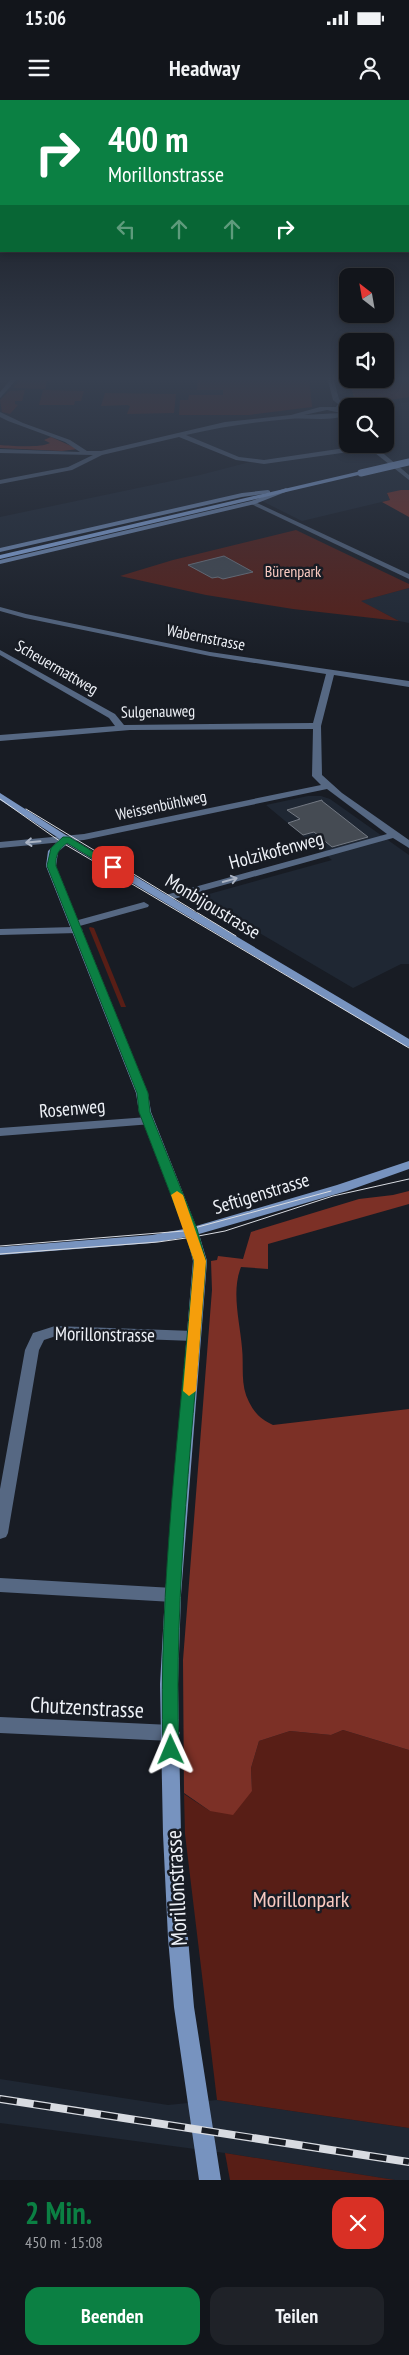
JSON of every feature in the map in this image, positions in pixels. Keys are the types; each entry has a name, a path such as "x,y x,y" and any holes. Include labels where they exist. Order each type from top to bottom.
{"main road":[{"path":"0,556 352,474"},
{"path":"0,562 253,503 286,490"},
{"path":"0,550 242,495 286,490"},
{"name":"Monbijoustrasse","path":"0,796 66,839 409,1044"},
{"name":"Morillonstrasse","path":"66,839 55,848 51,866 142,1093 148,1121 192,1232 200,1261 173,1595 169,1684 172,1834 182,1987 210,2180"},
{"name":"Seftigenstrasse","path":"0,1251 152,1238 192,1232 324,1194 409,1164"}],"street":[{"path":"0,482 43,474"},
{"path":"253,503 409,577"},
{"name":"Wabernstrasse","path":"0,609 30,617 210,654 409,684"},
{"name":"Scheuermattweg","path":"0,652 112,716 121,727"},
{"path":"331,672 318,726 316,773 328,786 409,845"},
{"name":"Sulgenauweg","path":"0,738 121,727 318,726"},
{"name":"Weissenbühlweg","path":"0,845 66,839 328,786"},
{"name":"Holzikofenweg","path":"166,898 395,835"},
{"path":"0,932 76,927 144,905"},
{"name":"Rosenweg","path":"0,1132 148,1121"},
{"name":"Morillonstrasse","path":"0,1533 32,1350 38,1337 49,1332 62,1331 194,1336"},
{"path":"0,1585 173,1595"},
{"name":"Chutzenstrasse","path":"0,1725 171,1733"}],"shaded area":[{"path":"204,474 409,474 409,490 387,494 390,500 302,521 248,494 0,551 0,517"},
{"path":"409,490 409,517 382,502 390,500 387,493"},
{"path":"409,588 409,623 399,621 360,601"},
{"path":"308,796 321,796 330,799 409,855 409,964 401,964 353,988 212,905 202,896 332,860 266,805"},
{"path":"409,1191 409,1204 268,1244 268,1269 241,1267 236,1297 242,1348 244,1389 254,1410 265,1421 273,1425 409,1409 409,1750 343,1730 331,1735 290,1731 259,1741 251,1768 252,1791 233,1815 210,1811 184,1793 183,1660 212,1290 211,1261 217,1260 218,1256 243,1259 251,1232 359,1199"},
{"path":"0,2079 168,2105 217,2100 409,2128 409,2180 395,2180 225,2153 0,2123"}],"green space":[{"name":"Bürenpark","path":"296,530 409,584 409,588 361,601 399,621 293,609 206,595 120,576 173,560"},
{"path":"90,927 94,928 126,1007 121,1007"},
{"name":"Morillonpark","path":"343,1730 409,1750 409,2128 217,2100 185,1834 184,1794 210,1811 252,1791 251,1768 259,1741 290,1731 331,1735"},
{"path":"225,2153 395,2180 230,2180"}],"building":[{"path":"224,556 253,572 223,579 218,577 212,578 188,565"},
{"path":"322,800 368,837 332,847 314,832 303,835 288,823 300,819 287,810"}],"tram line":[{"path":"0,799 61,842 409,1048"},
{"path":"26,809 236,936"},
{"path":"0,1254 158,1242 193,1237 225,1231 333,1196 409,1179"},
{"path":"0,1246 183,1231 331,1191"}],"railway":[{"path":"0,2099 409,2162"}],"slow traffic":[{"path":"177,1195 192,1232 200,1261 189,1391"}],"route":[{"path":"113,867 66,839 55,848 51,860 51,866 142,1093 145,1112 190,1229 200,1261 173,1595 169,1684 171,1750"}]}
